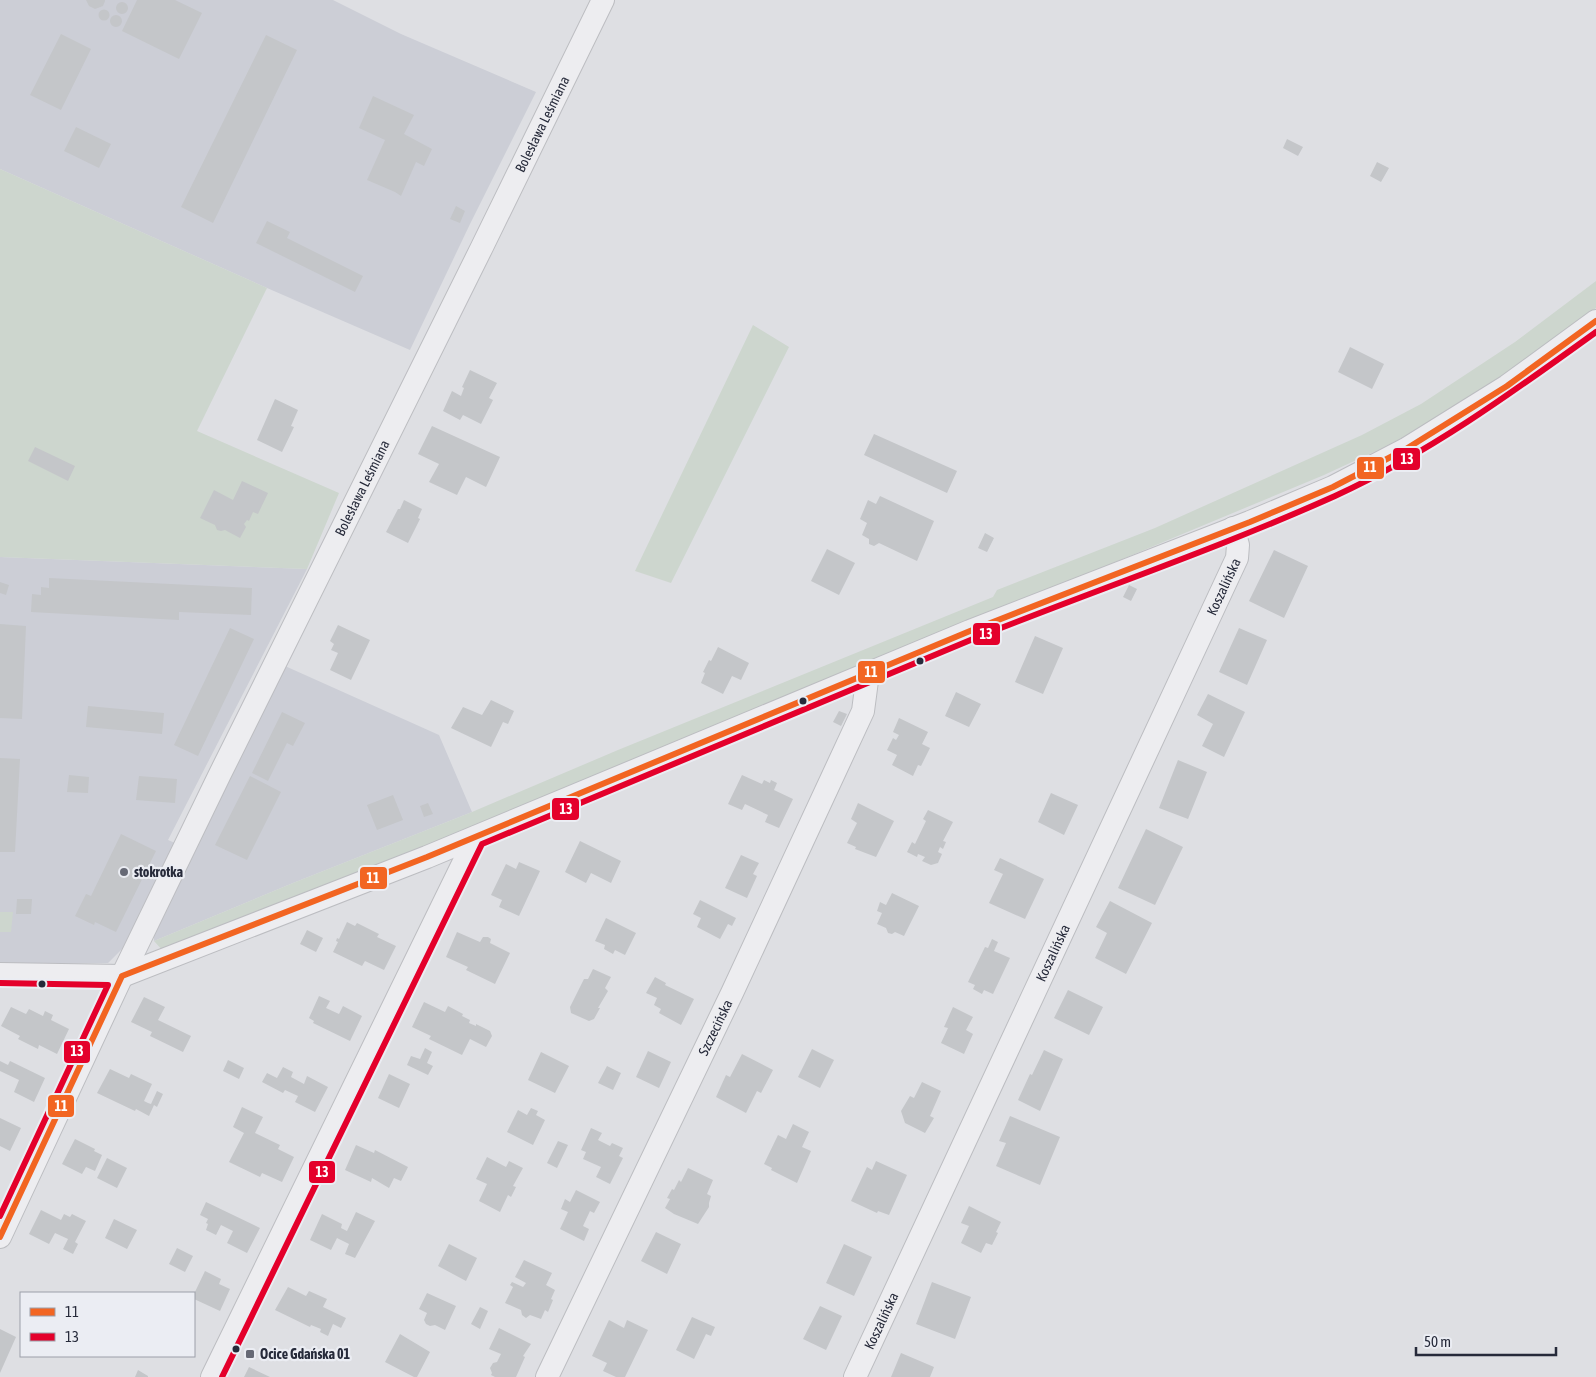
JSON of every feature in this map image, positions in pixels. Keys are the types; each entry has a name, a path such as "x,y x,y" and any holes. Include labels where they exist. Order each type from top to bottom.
{"street":[{"name":"Bolesława Leśmiana","path":"0,1237 122,976 224,766 603,0"},
{"path":"0,974 122,976 476,837 970,631 1233,528 1333,487 1406,448 1507,386 1596,321"},
{"name":"Koszalińska","path":"855,1377 1237,558 1238,545 1233,528"},
{"name":"Szczecińska","path":"547,1377 732,994 863,711 868,673"},
{"path":"212,1377 476,837"}],"shaded area":[{"path":"0,0 333,0 401,34 536,92 410,350 0,169"},
{"path":"0,169 267,288 197,431 339,493 307,569 0,557"},
{"path":"1596,281 1596,308 1525,360 1476,394 1426,425 1391,444 1324,475 698,736 164,952 154,941 993,597 997,590 1155,528 1362,435 1421,404 1515,342"},
{"path":"753,325 789,347 671,583 635,571"},
{"path":"0,557 307,569 168,840 175,843 123,948 108,963 0,964"},
{"path":"285,666 439,735 472,812 154,941 154,930"},
{"path":"0,912 13,912 11,932 0,932"}],"building":[{"path":"86,0 105,1 103,6 95,9 89,6"},
{"path":"137,0 175,0 202,13 179,59 122,31"},
{"path":"120,2 124,2 128,8 124,14 120,14 116,10 116,6"},
{"path":"104,9 110,15 104,21 98,15"},
{"path":"114,15 118,15 122,21 118,27 114,27 110,23 110,19"},
{"path":"61,34 91,49 61,110 30,95"},
{"path":"266,35 297,50 213,223 181,207"},
{"path":"373,96 414,115 404,134 432,149 424,166 416,162 401,196 367,180 385,140 359,128"},
{"path":"76,127 111,144 99,168 64,151"},
{"path":"1287,139 1303,147 1298,156 1283,148"},
{"path":"1377,162 1389,168 1381,182 1370,176"},
{"path":"456,206 465,211 460,223 450,219"},
{"path":"267,221 290,232 287,238 363,276 355,292 256,243"},
{"path":"1350,347 1384,364 1372,389 1338,372"},
{"path":"470,370 497,383 489,398 493,400 481,424 463,415 460,420 443,411 452,391 461,396 464,388 462,387"},
{"path":"275,399 298,410 291,426 294,427 282,452 257,440"},
{"path":"432,426 500,457 486,487 466,477 457,495 429,482 439,464 418,454"},
{"path":"874,434 957,471 947,493 864,455"},
{"path":"35,447 75,466 68,481 28,461"},
{"path":"242,481 268,493 258,514 253,512 249,521 247,520 244,524 246,527 240,538 225,530 217,530 215,525 200,518 214,490 233,500"},
{"path":"880,496 934,521 917,561 879,543 874,546 869,544 869,539 862,535 867,523 860,519 868,500 876,504"},
{"path":"404,500 422,509 418,518 420,519 408,543 386,532"},
{"path":"985,533 994,538 987,552 978,548"},
{"path":"827,549 855,563 839,595 811,581"},
{"path":"1274,550 1308,566 1284,618 1249,601"},
{"path":"49,578 252,588 251,615 179,612 179,620 31,612 32,594 41,595 41,587 49,588"},
{"path":"0,582 9,585 6,595 0,593"},
{"path":"1129,585 1137,589 1131,601 1123,597"},
{"path":"0,624 26,626 22,719 0,718"},
{"path":"338,625 370,640 351,680 330,670 338,653 331,650 334,644 330,641"},
{"path":"230,628 254,639 198,756 174,745"},
{"path":"1239,628 1267,640 1247,685 1219,672"},
{"path":"1035,636 1063,648 1043,694 1015,682"},
{"path":"718,647 749,663 741,680 732,676 723,694 701,683 705,673 703,672"},
{"path":"956,692 981,704 969,727 945,716"},
{"path":"1208,694 1245,712 1224,757 1202,746 1213,724 1197,715"},
{"path":"491,700 514,711 508,724 503,722 491,747 451,728 463,707 482,715"},
{"path":"88,706 164,713 162,734 86,727"},
{"path":"839,711 847,714 841,726 833,722"},
{"path":"282,712 305,723 293,746 287,743 268,781 252,773"},
{"path":"899,718 928,732 922,744 930,748 921,766 918,765 913,776 892,765 897,755 887,750 893,738 896,740 899,735 893,732"},
{"path":"0,758 20,759 15,852 0,852"},
{"path":"1178,760 1207,772 1188,819 1159,808"},
{"path":"69,775 89,777 88,793 67,792"},
{"path":"742,775 762,784 764,780 770,783 771,780 777,783 774,790 793,799 779,828 765,822 768,815 745,804 742,810 728,804"},
{"path":"139,776 177,779 175,803 136,800"},
{"path":"250,776 281,792 247,860 215,845"},
{"path":"1051,793 1078,805 1064,835 1038,822"},
{"path":"393,795 403,820 377,830 367,805"},
{"path":"428,803 433,814 424,817 420,806"},
{"path":"858,803 894,821 876,857 855,849 856,847 847,843 857,823 851,819"},
{"path":"928,810 953,822 943,841 946,842 943,849 940,847 938,852 942,854 938,863 931,865 922,861 925,857 918,854 917,857 907,852 912,842 915,844 926,821 923,819"},
{"path":"1146,829 1183,847 1155,905 1118,888"},
{"name":"stokrotka","path":"121,834 156,851 116,932 95,922 94,925 75,916 86,894 91,896"},
{"path":"580,841 621,861 611,883 591,873 586,883 565,872"},
{"path":"741,855 759,863 753,874 757,876 747,898 725,888"},
{"path":"1000,858 1044,879 1025,919 989,903 1003,874 994,870"},
{"path":"519,862 540,871 519,916 499,907 502,900 491,895 506,864 516,869"},
{"path":"892,893 919,906 904,936 895,932 892,934 888,933 886,928 877,924 882,913 877,911 880,902 886,905"},
{"path":"17,899 32,899 31,914 16,914"},
{"path":"700,900 736,918 732,926 728,924 720,939 697,927 701,918 693,914"},
{"path":"1110,901 1152,923 1126,974 1095,958 1107,933 1096,927"},
{"path":"606,918 636,933 625,955 615,950 613,954 604,949 605,945 595,941"},
{"path":"347,922 355,926 357,923 379,934 377,937 396,946 384,970 365,961 362,966 333,952 338,942 336,941 337,938 339,939"},
{"path":"307,930 323,938 316,952 300,944"},
{"path":"457,932 480,942 483,937 488,937 491,939 490,943 510,953 495,984 466,970 468,967 446,957"},
{"path":"992,939 998,942 994,951 1010,958 993,994 984,990 982,994 973,989 975,985 968,982 985,947 988,948"},
{"path":"593,969 611,977 605,988 608,991 598,1008 600,1008 594,1019 589,1021 571,1013 570,1007 584,979 588,979"},
{"path":"655,977 666,983 665,985 694,999 681,1025 659,1013 661,1009 654,1005 657,998 646,993"},
{"path":"1068,990 1103,1007 1089,1035 1054,1018"},
{"path":"319,996 330,1001 326,1008 339,1014 343,1006 362,1016 350,1041 313,1023 314,1021 309,1018"},
{"path":"144,997 165,1007 158,1020 191,1036 183,1052 150,1036 152,1032 131,1022"},
{"path":"424,1002 445,1012 448,1006 463,1014 462,1016 470,1020 469,1023 476,1026 476,1024 490,1031 492,1036 486,1047 470,1039 462,1055 429,1039 431,1036 412,1027"},
{"path":"11,1007 26,1014 29,1009 43,1016 45,1011 53,1015 51,1020 69,1029 57,1054 39,1045 38,1049 18,1039 20,1036 1,1026"},
{"path":"953,1007 973,1017 966,1030 973,1034 964,1054 941,1043 948,1028 944,1027"},
{"path":"425,1048 432,1052 427,1063 433,1066 428,1075 407,1065 411,1056 420,1059"},
{"path":"812,1049 834,1060 820,1088 798,1077"},
{"path":"1044,1050 1063,1059 1040,1111 1018,1100"},
{"path":"648,1051 671,1062 659,1088 636,1077"},
{"path":"541,1052 569,1066 555,1093 528,1080"},
{"path":"742,1054 773,1070 761,1093 757,1091 746,1113 716,1097 726,1075 730,1077"},
{"path":"228,1060 244,1068 239,1079 223,1071"},
{"path":"0,1061 8,1065 10,1061 45,1078 34,1102 14,1092 19,1080 0,1071"},
{"path":"607,1066 621,1073 613,1090 598,1083"},
{"path":"283,1067 293,1072 291,1077 304,1084 307,1076 328,1087 315,1112 295,1102 298,1096 285,1090 283,1093 262,1082 267,1073 277,1078"},
{"path":"110,1069 129,1078 131,1074 152,1084 144,1101 148,1103 151,1104 157,1091 163,1094 157,1107 154,1105 149,1116 97,1093"},
{"path":"389,1074 410,1084 399,1108 378,1098"},
{"path":"922,1082 941,1091 930,1116 934,1118 925,1133 905,1123 901,1111 910,1096 914,1098"},
{"path":"242,1107 263,1117 255,1133 280,1145 278,1149 294,1157 282,1182 262,1173 260,1177 229,1162 244,1133 233,1127"},
{"path":"531,1108 538,1111 536,1115 545,1120 533,1145 507,1132 518,1110 527,1115"},
{"path":"1010,1116 1060,1137 1040,1185 996,1166 1006,1143 999,1141"},
{"path":"0,1118 21,1128 10,1151 0,1146"},
{"path":"793,1124 809,1132 802,1147 811,1151 797,1183 771,1170 772,1168 764,1164 778,1135 786,1139"},
{"path":"591,1128 602,1133 598,1140 610,1146 612,1143 623,1148 619,1156 623,1158 610,1184 596,1177 601,1167 583,1159 586,1152 581,1150"},
{"path":"75,1139 95,1149 94,1151 102,1155 95,1171 86,1167 82,1174 62,1164"},
{"path":"558,1141 568,1145 557,1168 547,1163"},
{"path":"356,1145 374,1153 375,1150 408,1167 401,1181 394,1178 389,1188 372,1178 371,1182 345,1170"},
{"path":"487,1157 506,1167 509,1161 523,1168 513,1186 516,1187 511,1197 508,1195 500,1212 479,1201 487,1184 476,1179"},
{"path":"107,1158 127,1168 117,1188 97,1178"},
{"path":"876,1161 907,1175 889,1215 878,1211 877,1213 851,1201 867,1167 872,1170"},
{"path":"688,1168 713,1180 707,1194 711,1196 709,1207 698,1224 665,1208 670,1199 667,1198 672,1189 674,1190 679,1180 681,1182"},
{"path":"576,1190 600,1202 594,1213 590,1211 583,1226 589,1229 584,1241 560,1229 568,1212 561,1209 565,1199 570,1202"},
{"path":"206,1202 260,1228 247,1253 227,1243 233,1231 221,1225 216,1235 206,1230 208,1219 200,1215"},
{"path":"969,1206 1001,1222 992,1245 986,1243 981,1253 961,1243 969,1226 961,1223"},
{"path":"41,1210 61,1220 64,1214 70,1217 72,1214 86,1221 75,1242 78,1244 73,1254 63,1249 68,1239 55,1233 49,1244 29,1234"},
{"path":"356,1212 375,1221 355,1258 345,1254 349,1244 337,1238 331,1250 310,1240 322,1214 342,1224 341,1228 347,1231"},
{"path":"114,1219 137,1230 127,1249 105,1238"},
{"path":"656,1232 681,1244 667,1274 641,1261"},
{"path":"449,1244 477,1258 466,1281 438,1266"},
{"path":"844,1244 872,1257 854,1296 826,1283"},
{"path":"177,1248 193,1256 185,1272 169,1264"},
{"path":"524,1260 552,1273 546,1285 555,1290 551,1299 553,1300 548,1312 545,1310 541,1319 530,1315 526,1318 522,1315 521,1310 505,1303 513,1287 510,1285 512,1282 523,1287 526,1283 515,1277"},
{"path":"205,1271 221,1279 219,1284 230,1289 220,1311 195,1299 195,1292"},
{"path":"932,1282 971,1297 955,1339 916,1324"},
{"path":"288,1287 306,1296 309,1291 327,1299 323,1307 346,1318 341,1328 333,1324 328,1336 320,1332 321,1329 311,1325 310,1327 275,1310"},
{"path":"427,1293 456,1306 445,1330 435,1325 430,1326 424,1320 427,1313 419,1309"},
{"path":"820,1306 842,1316 826,1350 803,1339"},
{"path":"480,1307 488,1311 480,1329 471,1324"},
{"path":"692,1317 715,1327 711,1336 706,1334 694,1359 676,1350"},
{"path":"609,1320 624,1328 627,1320 648,1330 625,1377 616,1377 603,1371 607,1363 592,1356"},
{"path":"499,1328 531,1344 523,1356 525,1357 516,1377 495,1377 491,1375 490,1368 493,1363 497,1362 501,1354 489,1349"},
{"path":"0,1329 16,1337 0,1373"},
{"path":"400,1334 430,1352 417,1377 385,1362"},
{"path":"901,1353 934,1367 930,1377 891,1377"},
{"path":"249,1367 270,1377 244,1377"},
{"path":"138,1370 148,1376 148,1377 135,1377"}],"transit line":[{"name":"11","path":"122,976 427,857 970,631 1250,522 1333,487 1406,449 1507,386 1596,321"},
{"name":"13","path":"222,1377 482,844 973,639 1200,552 1335,496 1404,461 1437,441 1502,399 1596,332"},
{"name":"11","path":"0,1237 122,976"},
{"name":"13","path":"0,983 108,985 0,1216"}],"place":[{"name":"stokrotka","path":"124,872"},
{"name":"Ocice Gdańska 01","path":"250,1354"}]}
